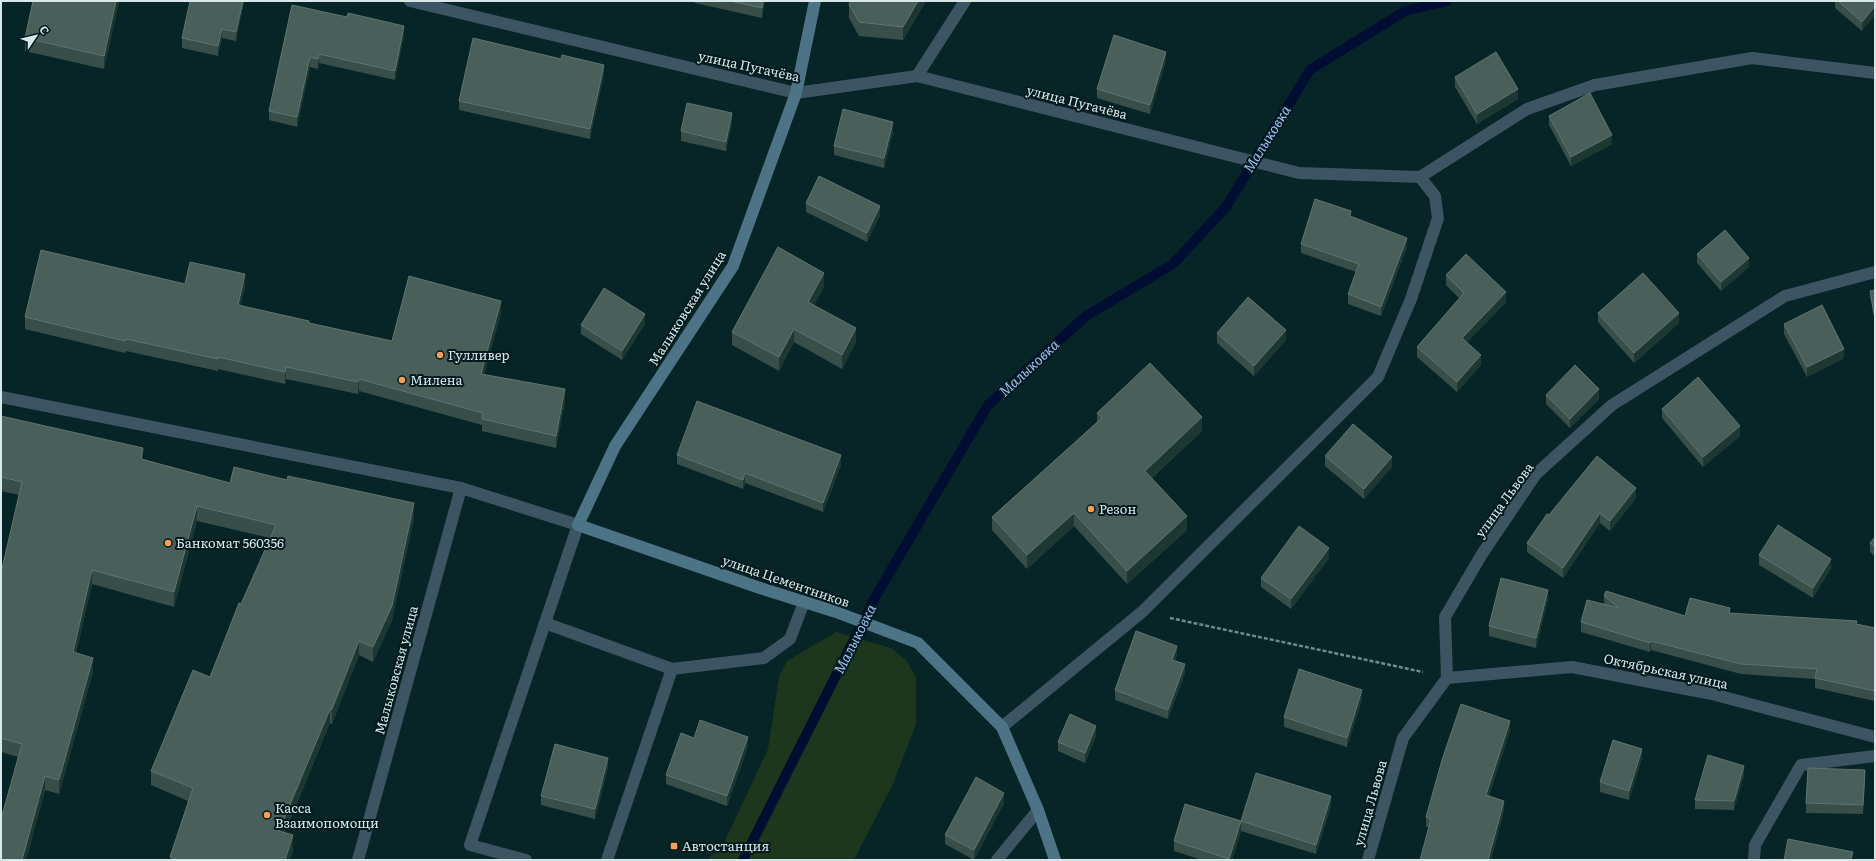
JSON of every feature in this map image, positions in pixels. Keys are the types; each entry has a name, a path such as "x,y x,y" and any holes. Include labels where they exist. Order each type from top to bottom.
{"street":[{"name":"улица Пугачёва","path":"410,1 796,93 917,76 1299,173 1420,177"},
{"name":"Малыковская улица","path":"578,525 615,446 734,266 796,93 815,1"},
{"path":"917,76 965,1"},
{"path":"1002,727 1142,612 1378,376 1411,299 1438,218 1435,196 1420,177 1527,109 1595,85 1752,58 1875,73"},
{"name":"улица Львова","path":"1368,860 1403,738 1447,678 1445,617 1482,554 1536,474 1612,405 1785,296 1875,272"},
{"path":"1,398 461,488 578,525 470,845 526,860"},
{"name":"Малыковская улица","path":"358,860 461,488"},
{"name":"улица Цементников","path":"578,525 836,612 888,633 918,643 1002,727 1038,810 1054,860"},
{"path":"545,623 672,669 764,658 790,639 804,602"},
{"name":"Октябрьская улица","path":"1447,678 1572,667 1712,694 1875,737"},
{"path":"607,860 672,669"},
{"path":"1754,860 1755,845 1801,765 1875,756"},
{"path":"997,860 1038,810"}],"path":[{"path":"1142,612 1447,678"}],"green space":[{"path":"836,632 891,648 906,660 916,677 916,724 893,784 854,860 707,860 723,845 768,749 779,677 787,661"}],"building":[{"path":"33,1 116,1 104,56 25,38"},
{"path":"190,1 243,1 236,32 222,29 218,46 182,38"},
{"path":"730,1 763,1 762,8"},
{"path":"851,1 918,1 903,27 859,22 849,4"},
{"path":"1838,1 1875,1 1875,6 1862,22"},
{"path":"292,5 347,17 348,13 404,26 395,71 319,54 318,59 310,57 297,117 269,111"},
{"path":"1114,35 1166,52 1150,105 1097,89"},
{"path":"473,38 561,59 562,55 604,65 590,129 459,101"},
{"path":"1496,52 1518,89 1477,114 1455,77"},
{"path":"1590,93 1612,135 1571,157 1549,116"},
{"path":"687,103 732,113 726,142 681,131"},
{"path":"843,109 893,122 884,158 834,146"},
{"path":"819,176 880,206 867,233 806,203"},
{"path":"1315,199 1351,211 1350,216 1407,238 1381,307 1348,294 1359,264 1301,244"},
{"path":"1725,230 1749,258 1721,282 1697,254"},
{"path":"778,247 824,273 808,302 856,328 842,355 794,329 779,357 732,332"},
{"path":"41,250 185,284 190,262 245,274 238,305 309,321 309,323 392,341 409,276 501,301 481,374 565,389 556,436 482,419 483,413 359,379 358,382 286,367 285,372 126,339 125,341 25,317"},
{"path":"1466,254 1506,292 1462,338 1481,355 1457,382 1417,347 1464,293 1446,275"},
{"path":"1643,273 1679,313 1634,353 1598,313"},
{"path":"604,288 645,314 622,351 581,325"},
{"path":"1875,290 1875,318 1870,291"},
{"path":"1248,297 1286,330 1254,366 1217,333"},
{"path":"1822,305 1844,349 1807,367 1784,324"},
{"path":"1150,363 1202,417 1145,471 1187,516 1127,571 1074,513 1027,555 992,517 1102,418 1097,413"},
{"path":"1575,365 1599,389 1570,419 1546,395"},
{"path":"1698,377 1740,426 1703,457 1662,409"},
{"path":"697,401 841,455 823,503 745,473 743,480 677,455"},
{"path":"1,416 143,448 141,459 230,483 234,467 287,480 288,476 414,503 392,606 373,647 359,641 332,709 330,709 279,831 293,835 285,860 179,860 170,857 193,788 151,771 193,670 210,677 239,603 241,604 276,525 197,506 174,592 92,570 73,652 93,658 59,780 45,776 22,860 1,860 1,819 22,744 1,738 1,573 22,482 1,477"},
{"path":"1353,424 1392,457 1364,489 1325,456"},
{"path":"1597,456 1636,488 1610,521 1600,513 1563,568 1527,543 1547,514 1549,515"},
{"path":"1778,525 1831,559 1813,588 1759,555"},
{"path":"1299,526 1329,548 1291,599 1261,578"},
{"path":"1875,537 1875,547 1870,543"},
{"path":"1501,578 1548,590 1536,638 1489,626"},
{"path":"1606,591 1685,616 1690,598 1730,608 1729,613 1857,621 1856,624 1875,628 1875,691 1815,678 1817,669 1741,664 1651,641 1650,643 1581,622 1587,600 1619,608 1604,596"},
{"path":"1136,631 1177,646 1172,660 1185,664 1168,710 1115,690"},
{"path":"1299,669 1362,690 1347,738 1284,717"},
{"path":"1461,704 1510,721 1486,795 1504,801 1488,860 1420,860 1431,819 1426,817 1442,760"},
{"path":"1070,714 1096,726 1085,753 1058,742"},
{"path":"700,720 748,737 727,796 666,775 681,733 694,738"},
{"path":"1613,740 1642,749 1629,791 1600,782"},
{"path":"555,744 608,758 595,809 541,796"},
{"path":"1708,755 1744,766 1734,801 1695,800"},
{"path":"1808,768 1865,770 1863,805 1806,803"},
{"path":"1256,773 1331,796 1316,845 1241,821"},
{"path":"976,777 1004,793 974,850 945,835"},
{"path":"1185,804 1241,821 1229,859 1174,841"},
{"path":"1788,839 1853,852 1851,860 1784,860"}],"waterway":[{"name":"Малыковка","path":"743,860 877,594 988,405 1086,316 1173,264 1226,207 1310,70 1405,11 1447,1"}],"place":[{"name":"Гулливер","path":"440,355"},
{"name":"Милена","path":"402,380"},
{"name":"Резон","path":"1091,509"},
{"name":"Банкомат 560356","path":"168,543"},
{"name":"Касса Взаимопомощи","path":"267,815"},
{"name":"Автостанция","path":"674,846"}]}
